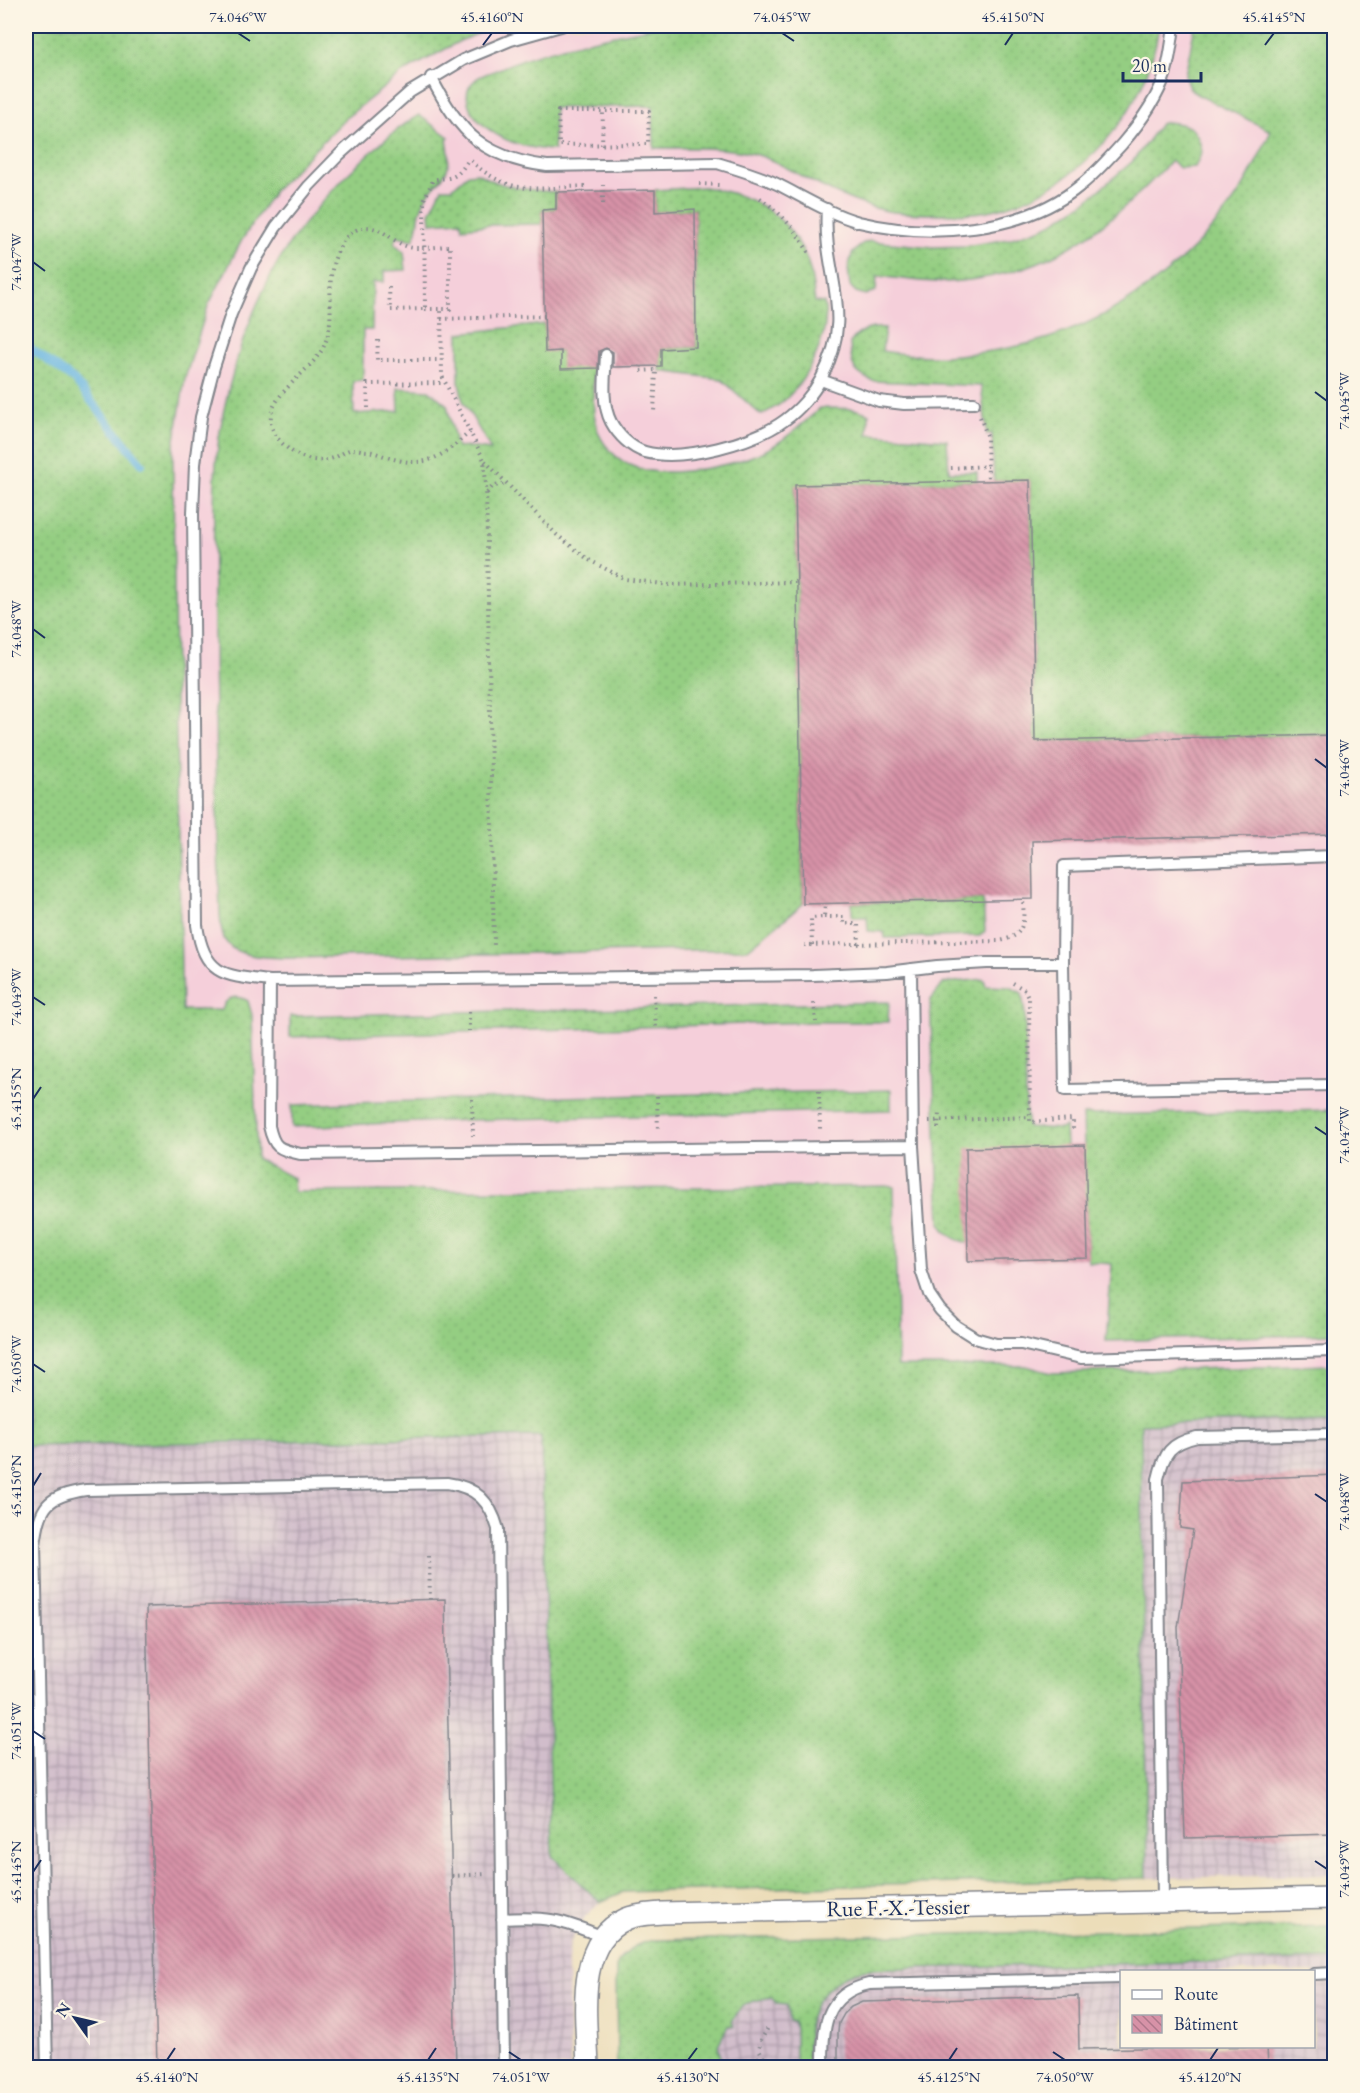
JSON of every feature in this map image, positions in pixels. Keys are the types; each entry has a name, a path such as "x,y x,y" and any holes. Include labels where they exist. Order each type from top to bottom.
{"street":[{"name":"Rue F.-X.-Tessier","path":"588,2067 586,1988 588,1971 596,1948 603,1937 624,1920 636,1916 662,1913 1335,1898"}],"lane":[{"path":"561,26 511,40 463,60 431,77 385,112 309,186 276,227 251,268 231,314 201,417 195,464 193,513 197,925 200,946 208,961 224,974 270,981 813,975 987,963 1063,963"},
{"path":"431,77 449,112 460,126 481,144 502,156 523,163 547,166 717,163 774,183 857,221 897,230 940,231 974,228 1009,221 1045,207 1079,187 1109,159 1136,127 1154,99 1164,76 1174,26"},
{"path":"606,355 606,405 611,422 621,436 643,452 659,454 702,451 727,446 760,434 785,420 805,402 821,380 837,340 839,314 825,232 827,209"},
{"path":"821,380 879,401 904,404 974,404"},
{"path":"1335,856 1064,866 1063,963 1065,1090 1335,1085"},
{"path":"911,969 913,1146 921,1270 929,1294 940,1310 956,1326 975,1338 996,1344 1021,1344 1081,1358 1335,1351"},
{"path":"270,981 269,1126 273,1142 282,1149 292,1152 301,1154 913,1146"},
{"path":"1162,1901 1158,1479 1162,1462 1170,1449 1182,1440 1197,1437 1335,1434"},
{"path":"47,2067 35,1545 38,1522 47,1504 63,1494 86,1490 447,1483 461,1485 474,1491 486,1502 494,1515 498,1529 504,2067"},
{"path":"502,1919 542,1918 562,1921 603,1937"},
{"path":"1315,1974 1335,1973"},
{"path":"823,2067 823,2030 830,2012 842,1996 858,1986 1120,1978"}],"path":[{"path":"558,111 603,111 649,111 648,144 559,145 558,111"},
{"path":"602,145 603,111"},
{"path":"463,153 487,175 504,184 521,188 612,185"},
{"path":"425,309 424,200 433,180 442,177 451,178 459,173 469,159"},
{"path":"698,184 725,186"},
{"path":"603,185 603,204"},
{"path":"752,194 762,199 783,217 798,234 812,258"},
{"path":"389,287 390,310 450,309 450,246 410,247 382,231 366,227 351,233 342,243 333,261 329,279 330,328 322,349 279,398 272,411 272,426 278,440 290,452 303,458 332,459 353,449 373,452 399,461 422,463 451,449 470,432"},
{"path":"441,309 442,376 484,460 558,535 589,560 625,579 670,585 797,582"},
{"path":"441,319 544,316"},
{"path":"378,340 377,360 441,360"},
{"path":"641,366 640,371 656,370 654,412"},
{"path":"368,408 367,384 446,382"},
{"path":"987,435 988,481"},
{"path":"484,460 494,949"},
{"path":"951,468 988,466"},
{"path":"486,495 499,484 507,483"},
{"path":"804,945 1012,939 1020,931 1024,919 1023,899"},
{"path":"825,903 825,917"},
{"path":"812,945 811,918 825,917 844,917 844,924 858,924 859,944"},
{"path":"1006,982 1015,983 1025,990 1029,999 1030,1122 1072,1119 1073,1130"},
{"path":"814,1003 816,1022"},
{"path":"655,1008 656,1028"},
{"path":"469,1012 469,1031"},
{"path":"819,1091 820,1112"},
{"path":"657,1096 658,1115"},
{"path":"472,1099 472,1120"},
{"path":"939,1112 939,1128"},
{"path":"939,1121 1030,1117"},
{"path":"429,1556 430,1600"},
{"path":"452,1876 501,1873"},
{"path":"769,2026 759,2049 769,2067"},
{"path":"747,2063 762,2056"}],"shaded area":[{"path":"26,26 1334,26 1334,1419 26,1446"},
{"path":"1334,1419 1334,1875 1147,1878 1141,1423"},
{"path":"541,1435 552,1855 600,1902 585,1917 570,1943 568,1961 570,2067 26,2067 26,1446"},
{"path":"1334,1926 1334,2067 617,2067 616,1967 620,1957 630,1948 642,1942"}],"green space":[{"path":"26,26 497,26 460,41 402,73 346,118 274,191 242,240 208,306 185,378 173,452 175,690 182,1010 222,1010 226,1002 235,997 248,1001 252,1015 257,1159 293,1178 294,1192 891,1186 894,1187 898,1366 1026,1366 1051,1373 1334,1365 1334,1419 1141,1424 1147,1878 623,1892 600,1902 552,1856 541,1436 26,1446"},
{"path":"658,26 1159,26 1152,57 1141,87 1126,115 1107,140 1059,181 1031,197 1001,208 977,213 925,214 887,211 844,197 758,155 719,149 654,148 653,106 554,108 554,150 524,146 504,139 487,128 472,112 467,96 468,90 474,81 483,75 554,49"},
{"path":"1195,26 1334,26 1334,735 1035,741 1030,481 994,481 992,433 987,435 981,386 873,381 856,371 850,343 861,332 885,328 882,351 914,355 966,354 1031,343 1088,323 1114,309 1140,293 1187,255 1234,201 1271,131 1196,94 1188,86 1185,75"},
{"path":"419,115 449,137 447,139 448,165 442,179 426,198 413,240 398,236 394,243 404,252 406,270 384,271 384,282 373,282 372,330 363,330 363,380 353,381 354,414 399,411 398,388 429,390 447,405 457,448 491,450 463,401 459,382 459,333 545,324 545,351 561,351 593,368 595,417 600,435 613,454 632,466 663,472 682,471 740,460 777,444 820,408 839,408 864,411 869,414 868,434 947,440 949,472 977,472 977,481 795,486 803,904 748,949 287,958 255,956 239,952 227,943 224,937 220,915 214,654 216,463 223,413 236,363 253,314 274,269 289,244 346,176 390,135"},
{"path":"1167,122 1182,124 1195,132 1202,152 1195,167 1180,168 1171,161 1122,209 1097,229 1044,260 1014,271 982,278 946,282 877,276 876,291 866,295 856,292 850,286 848,269 852,254 862,244 869,241 934,247 965,246 1009,239 1045,227 1084,203 1133,161 1160,124"},
{"path":"477,173 505,185 556,192 556,209 542,210 542,224 462,228 461,221 431,223 430,213 442,188 452,188 468,174"},
{"path":"704,187 751,200 777,217 798,241 806,257 815,302 824,303 826,315 821,342 802,381 785,400 761,415 721,379 660,371 661,349 696,347 695,209 655,212 655,190"},
{"path":"983,900 985,931 980,936 885,938 884,932 868,931 867,917 852,917 852,903"},
{"path":"984,979 986,986 1010,987 1022,993 1025,1014 1028,1127 1061,1129 1065,1126 1066,1146 968,1243 951,1236 940,1222 930,1001 944,983"},
{"path":"889,1002 888,1022 816,1022 290,1037 290,1016"},
{"path":"891,1090 891,1110 472,1120 292,1127 292,1105"},
{"path":"1334,1110 1334,1334 1106,1341 1112,1264 1088,1262 1083,1115"},
{"path":"1334,1926 1334,1959 865,1969 851,1973 830,1986 815,2005 808,2026 809,2067 796,2067 794,2022 789,2021 787,2004 776,2003 771,1997 743,2006 732,2022 734,2026 728,2026 718,2045 723,2067 617,2067 616,1967 627,1952 636,1945 648,1941"}],"building":[{"path":"655,190 655,212 695,209 696,347 661,349 661,366 613,367 613,352 606,348 599,351 598,368 561,369 561,351 545,352 542,210 556,209 556,192"},
{"path":"1030,480 1035,741 1335,735 1335,834 1032,841 1033,899 803,904 795,485"},
{"path":"1085,1145 1088,1258 968,1261 966,1148"},
{"path":"1335,1475 1335,1834 1185,1838 1178,1627 1193,1530 1180,1528 1183,1481"},
{"path":"445,1599 456,2067 157,2067 146,1607"},
{"path":"1078,1996 1079,2049 1267,2048 1268,2067 838,2067 839,2023 851,2007 862,2002"}],"waterway":[{"path":"26,345 74,380 142,464"}]}
